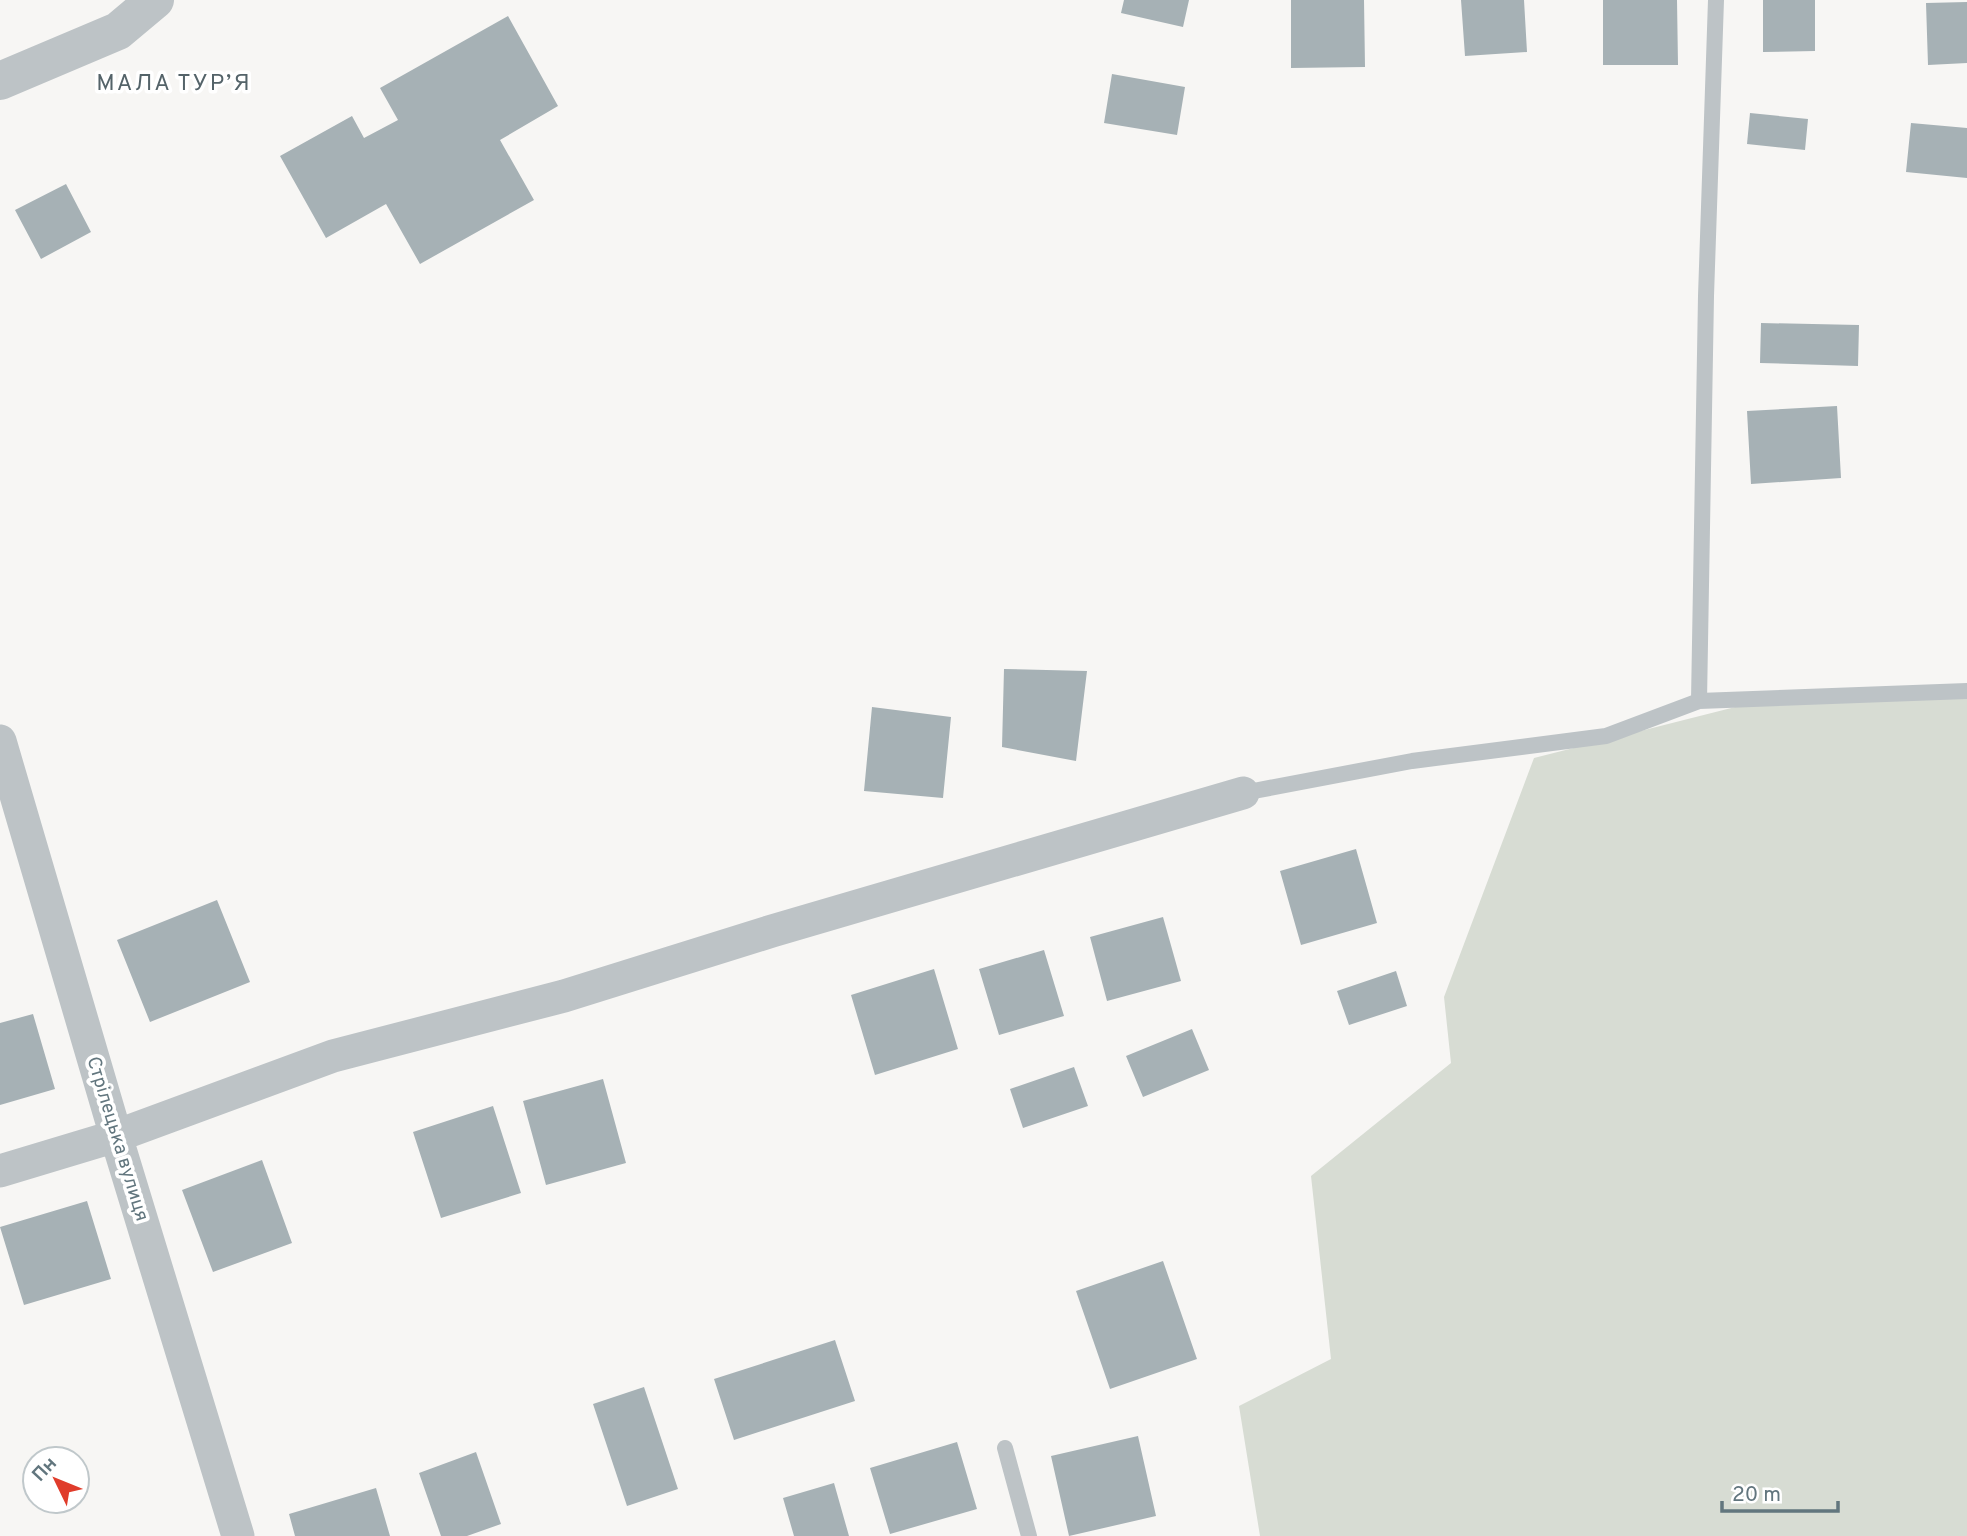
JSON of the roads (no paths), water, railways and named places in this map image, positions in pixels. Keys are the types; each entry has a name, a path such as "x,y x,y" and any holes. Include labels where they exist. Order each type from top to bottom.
{"street":[{"path":"0,81 118,31 155,0"},
{"name":"Стрілецька вулиця","path":"0,741 237,1536"},
{"path":"0,1171 116,1136 333,1056 564,996 772,930 1244,793"}],"lane":[{"path":"1699,701 1706,296 1716,0"},
{"path":"1244,793 1412,761 1606,736 1699,701 1967,691"},
{"path":"1005,1448 1030,1536"}],"district":[{"name":"МАЛА ТУР’Я","path":"174,84"}]}
